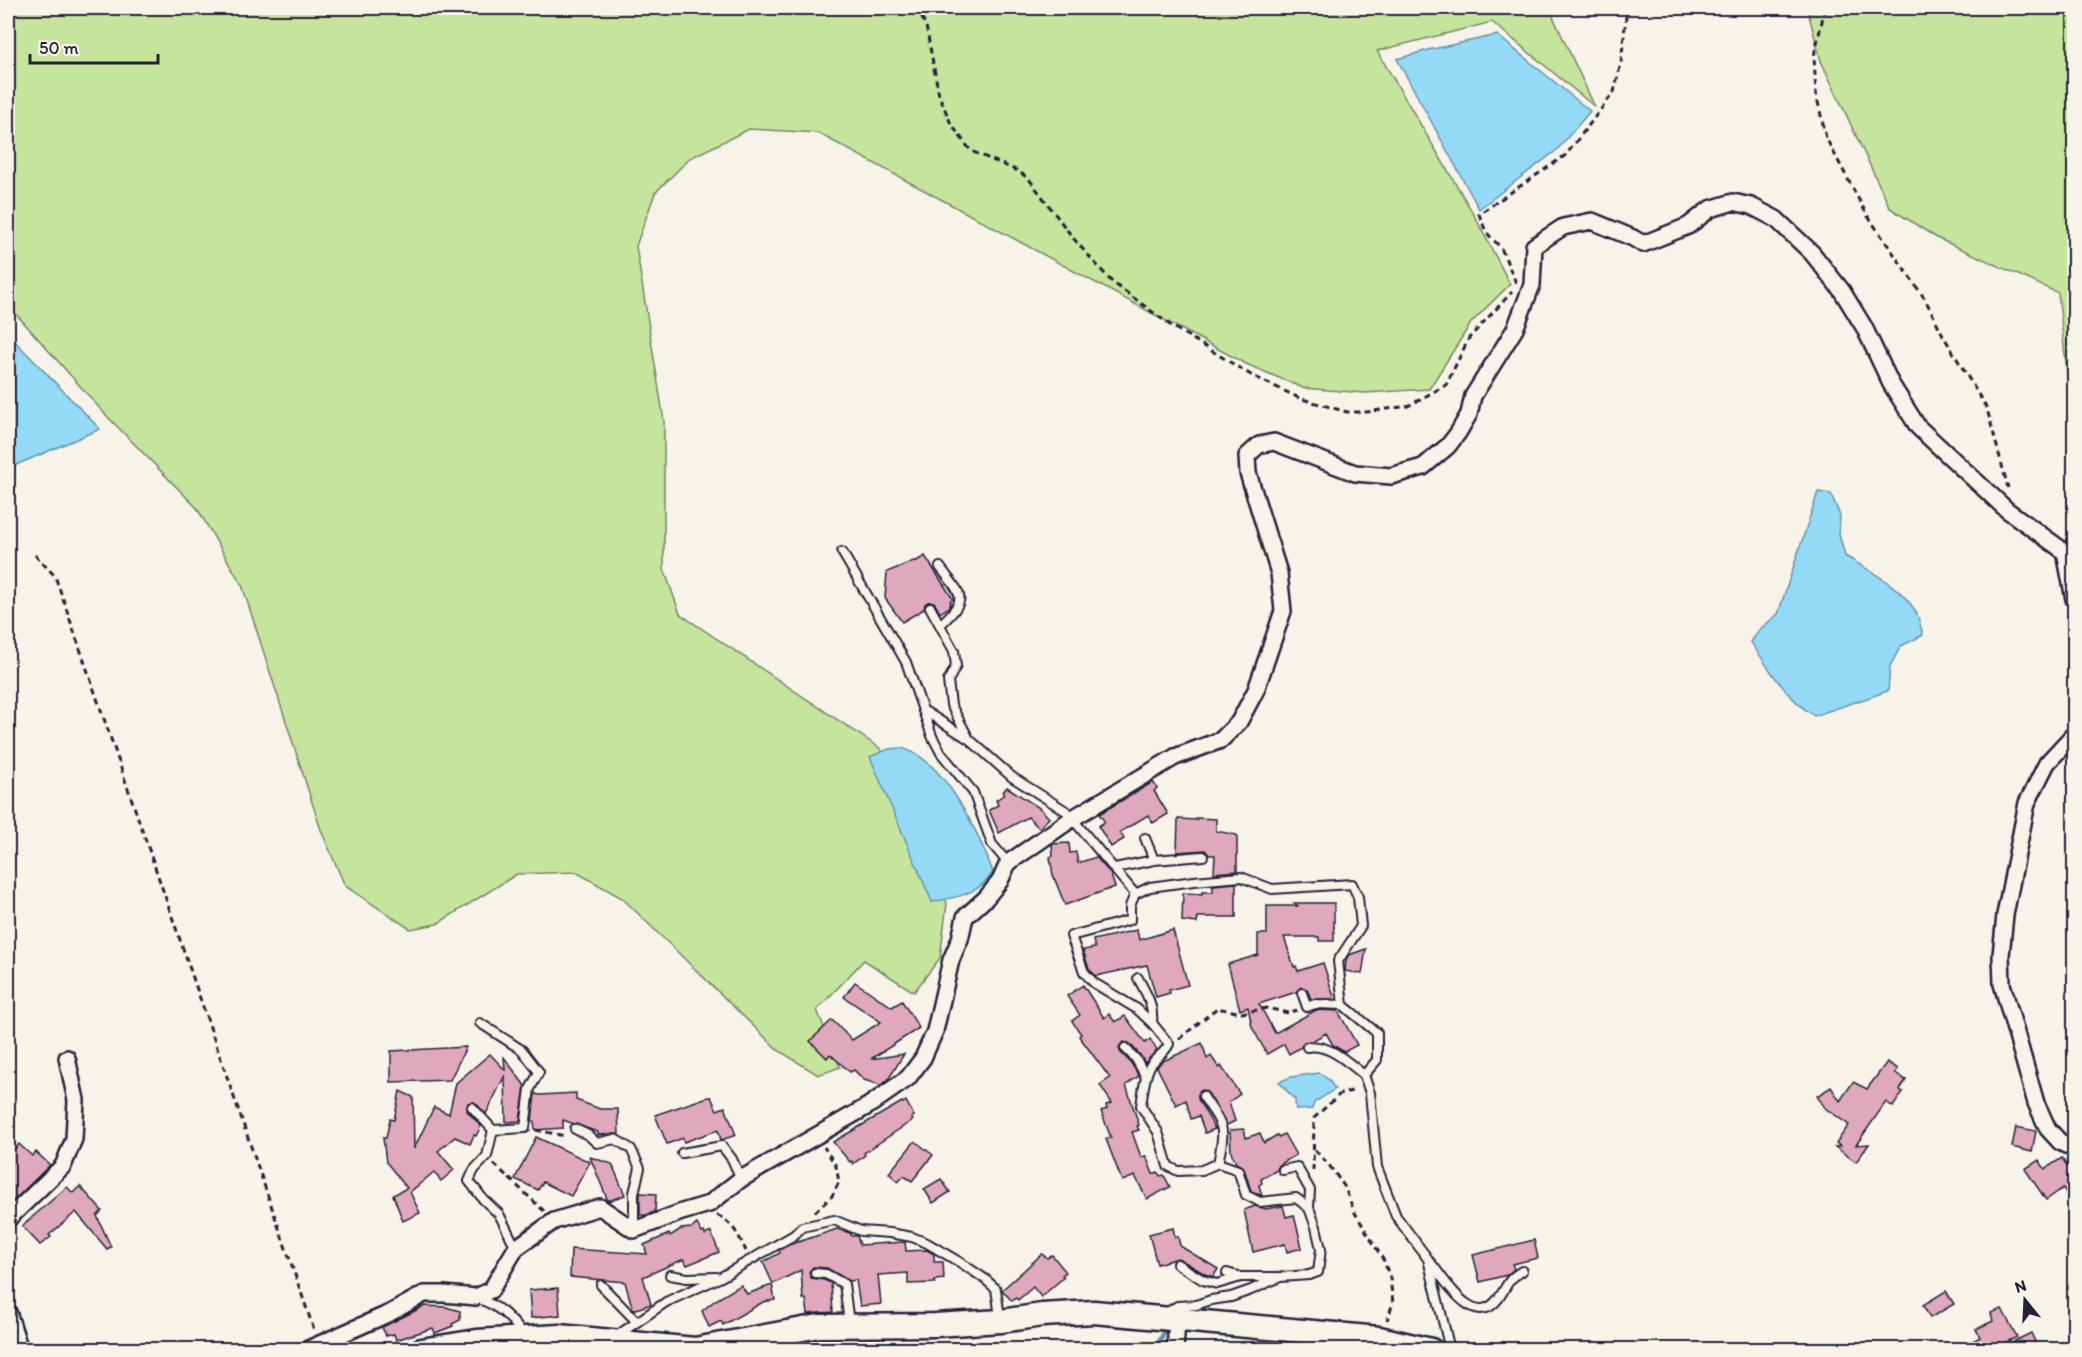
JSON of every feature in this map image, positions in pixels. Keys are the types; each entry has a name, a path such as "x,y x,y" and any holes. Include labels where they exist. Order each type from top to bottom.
{"main road":[{"path":"422,1350 477,1341 526,1338 562,1343 609,1341 695,1349 819,1326 935,1325 1094,1312 1379,1338 1431,1350"}],"street":[{"path":"312,1346 390,1313 424,1294 476,1297 491,1290 516,1248 554,1221 600,1207 634,1230 709,1204 741,1179 788,1154 908,1078 923,1058 935,1031 951,960 960,939 965,917 986,898 1000,881 1008,863 1073,818 1175,757 1221,740 1239,722 1256,690 1283,611 1279,573 1248,472 1246,456 1259,445 1274,442 1355,473 1391,476 1423,467 1448,446 1458,433 1469,414 1473,396 1515,329 1532,285 1534,246 1563,227 1592,221 1643,244 1688,226 1710,209 1733,202 1751,206 1776,219 1812,253 1842,291 1864,327 1891,384 1918,427 2007,510 2065,552 2074,599"},
{"path":"2074,734 2047,763 2027,803 2005,915 2001,955 2002,984 2036,1103 2048,1129 2060,1142 2074,1149"},
{"path":"8,1219 63,1166 75,1139 76,1100 67,1058"},
{"path":"8,1312 20,1350"},
{"path":"1168,1319 1175,1350"}],"lane":[{"path":"842,552 906,662 922,710 940,753 973,792 992,844 1008,863"},
{"path":"940,567 958,591 960,599 958,608 941,624"},
{"path":"930,607 954,651 956,666 948,681 951,705 969,739"},
{"path":"922,710 969,739 1012,777 1066,811 1135,894"},
{"path":"1144,838 1154,860"},
{"path":"1115,868 1154,860 1203,856"},
{"path":"1309,1208 1296,1198 1260,1202 1246,1195 1238,1170 1218,1163 1202,1170 1178,1171 1168,1166 1158,1132 1141,1106 1146,1077 1151,1065 1169,1044 1137,1009 1089,978 1084,972 1071,936 1130,921 1130,906 1135,894 1150,887 1242,878 1272,889 1352,884 1358,897 1361,926 1338,961 1343,1005"},
{"path":"1138,978 1153,1011 1152,1023"},
{"path":"1302,993 1307,1007 1316,1004 1343,1005 1377,1033 1377,1060 1364,1075"},
{"path":"480,1023 522,1050 539,1072 530,1089 525,1128 493,1130"},
{"path":"1307,1047 1319,1044 1364,1075 1370,1093 1377,1167 1396,1216 1464,1303 1474,1309 1484,1308 1497,1301 1510,1278 1522,1271"},
{"path":"1125,1048 1136,1059 1146,1077"},
{"path":"1203,1096 1222,1125 1223,1138 1218,1163"},
{"path":"472,1107 493,1130"},
{"path":"575,1129 588,1135 597,1143 615,1139 632,1149 640,1168 634,1193 634,1230"},
{"path":"493,1130 487,1156 474,1170 469,1181 499,1214 516,1248"},
{"path":"682,1153 722,1146 732,1159 741,1179"},
{"path":"1227,1273 1241,1277 1280,1277 1309,1275 1318,1272 1321,1249 1309,1208 1310,1190 1297,1167 1283,1170"},
{"path":"609,1341 666,1302 721,1277 794,1235 802,1227 834,1220 861,1232 890,1233 927,1243 985,1279 996,1289 1001,1321"},
{"path":"1428,1259 1450,1350"},
{"path":"1177,1264 1203,1280 1217,1284 1241,1277"},
{"path":"814,1273 826,1274 844,1284 849,1325"},
{"path":"670,1275 687,1278 721,1277"},
{"path":"1168,1319 1177,1306 1196,1305 1231,1297 1280,1277"},
{"path":"602,1285 637,1322"},
{"path":"476,1297 501,1309 526,1338"}],"path":[{"path":"917,8 926,26 939,95 951,124 970,152 1018,171 1029,179 1073,238 1111,281 1170,325 1251,375 1299,398 1347,412 1408,406 1446,385 1469,338 1518,286 1513,280 1501,248 1486,232 1479,214 1566,155 1614,92 1622,63 1627,8"},
{"path":"1825,8 1814,56 1816,93 1826,138 1867,215 1925,299 1944,337 1987,409 2008,488 2007,510"},
{"path":"35,555 55,576 312,1346"},
{"path":"1165,1051 1217,1008 1242,1013 1267,1008 1288,1013 1307,1007"},
{"path":"1310,1190 1315,1150 1314,1118 1340,1094 1364,1089 1370,1093"},
{"path":"525,1128 597,1143"},
{"path":"802,1227 832,1196 839,1182 836,1166 814,1136"},
{"path":"1315,1150 1344,1186 1354,1211 1384,1261 1390,1278 1393,1304 1379,1338"},
{"path":"487,1156 554,1221"},
{"path":"714,1214 727,1220 738,1233 751,1260"}],"green space":[{"path":"8,8 1549,8 1595,107 1492,22 1377,51 1473,213 1510,284 1471,323 1429,389 1365,393 1303,388 1246,364 818,133 749,129 690,158 655,193 636,246 664,421 664,569 680,614 881,749 947,903 940,958 914,992 864,960 817,1010 840,1067 818,1075 778,1050 622,898 576,872 517,874 437,924 410,929 345,886 321,830 242,585 197,508 104,413 8,305"},
{"path":"1807,8 2074,8 2074,436 2058,293 1937,238 1890,208 1821,61"}],"water":[{"path":"1497,35 1590,111 1557,150 1479,209 1397,59"},
{"path":"9,335 100,429 8,467"},
{"path":"1818,492 1831,494 1840,516 1839,534 1845,556 1902,594 1916,612 1923,635 1901,646 1890,666 1888,691 1814,716 1787,692 1751,642 1759,630 1778,614"},
{"path":"900,748 916,754 931,765 957,799 979,838 993,872 981,886 966,894 932,902 870,757 889,749"},
{"path":"1319,1073 1329,1080 1335,1089 1314,1103 1312,1109 1296,1110 1295,1100 1279,1082 1291,1077"}],"building":[{"path":"925,556 953,599 949,607 940,613 934,602 928,602 924,609 902,622 885,598 887,572"},
{"path":"1153,782 1157,788 1154,791 1168,814 1153,823 1148,815 1120,832 1124,839 1111,847 1098,826 1105,822 1099,814"},
{"path":"1007,787 1041,809 1049,818 1039,828 1028,817 999,833 989,810 998,805 996,800 1005,794 1003,792"},
{"path":"1196,818 1216,819 1216,831 1237,835 1237,871 1214,873 1215,855 1209,855 1205,850 1177,852 1178,819 1196,820"},
{"path":"1069,843 1070,853 1076,852 1078,863 1096,857 1110,873 1115,887 1065,905 1053,875 1050,857 1053,856 1052,844"},
{"path":"1236,883 1236,917 1198,917 1197,923 1182,921 1183,893 1213,892 1213,885"},
{"path":"1294,903 1334,903 1334,941 1319,941 1319,937 1284,937 1294,967 1296,966 1298,971 1323,963 1334,997 1311,999 1307,989 1301,987 1296,992 1259,1004 1275,1033 1316,1010 1338,1011 1357,1045 1344,1052 1333,1045 1326,1033 1312,1041 1304,1042 1301,1047 1289,1054 1284,1044 1267,1054 1252,1027 1248,1007 1240,1010 1228,964 1258,955 1258,934 1267,934 1267,906 1298,906"},
{"path":"1137,930 1139,940 1173,930 1188,985 1169,990 1170,993 1156,997 1147,965 1096,976 1089,969 1083,950 1095,948 1093,940"},
{"path":"1366,949 1362,974 1345,971 1346,959 1349,955"},
{"path":"855,982 892,1007 902,1001 919,1028 871,1059 904,1054 888,1080 881,1085 864,1080 854,1070 850,1072 830,1054 827,1058 810,1041 832,1020 852,1040 881,1022 844,997"},
{"path":"1083,985 1104,1018 1109,1014 1115,1022 1125,1016 1145,1043 1150,1039 1157,1050 1145,1063 1129,1043 1123,1042 1119,1047 1120,1052 1139,1076 1126,1085 1139,1125 1137,1126 1139,1130 1132,1132 1141,1157 1146,1156 1153,1174 1158,1172 1160,1176 1164,1175 1170,1187 1147,1199 1135,1176 1122,1181 1106,1139 1111,1138 1101,1111 1107,1109 1106,1105 1112,1103 1100,1085 1110,1078 1079,1036 1081,1034 1072,1021 1080,1015 1067,996"},
{"path":"1202,1043 1207,1059 1211,1056 1219,1068 1221,1066 1240,1094 1229,1102 1235,1121 1227,1125 1208,1093 1203,1090 1199,1091 1198,1099 1215,1129 1205,1133 1199,1116 1191,1119 1186,1100 1176,1105 1157,1067 1161,1062"},
{"path":"466,1047 450,1080 391,1082 391,1051"},
{"path":"490,1054 505,1070 504,1057 525,1086 520,1121 506,1122 505,1075 486,1114 474,1102 468,1103 467,1111 481,1126 476,1136 474,1135 470,1144 455,1137 438,1151 454,1170 441,1181 434,1172 410,1192 420,1213 403,1221 393,1195 407,1188 386,1162 383,1138 386,1138 390,1119 394,1120 400,1091 413,1097 414,1149 434,1107 449,1114 456,1083"},
{"path":"1887,1062 1898,1069 1895,1073 1906,1080 1900,1090 1903,1092 1893,1107 1886,1102 1856,1145 1869,1144 1856,1162 1835,1147 1840,1146 1836,1143 1849,1125 1825,1108 1817,1096 1831,1087 1840,1101 1853,1082 1867,1089"},
{"path":"576,1093 576,1100 600,1109 618,1109 619,1134 598,1135 598,1132 563,1120 563,1128 535,1130 534,1121 532,1121 535,1094"},
{"path":"711,1097 717,1110 725,1107 736,1135 721,1140 718,1130 684,1142 683,1138 667,1144 655,1115"},
{"path":"906,1101 914,1116 911,1118 913,1120 864,1153 865,1155 853,1164 833,1142 902,1102"},
{"path":"2016,1127 2036,1131 2032,1152 2012,1147"},
{"path":"1244,1129 1246,1138 1260,1133 1264,1143 1277,1135 1279,1137 1284,1134 1296,1155 1261,1179 1262,1183 1259,1185 1262,1196 1251,1191 1244,1168 1236,1163 1231,1152 1230,1130"},
{"path":"536,1137 590,1162 571,1196 543,1182 538,1190 515,1179"},
{"path":"915,1141 933,1155 912,1181 904,1176 898,1182 889,1173"},
{"path":"19,1144 32,1156 36,1152 50,1165 12,1202 8,1198 8,1156"},
{"path":"590,1157 612,1164 625,1195 608,1201"},
{"path":"2062,1158 2074,1177 2074,1205 2063,1188 2046,1200 2025,1169 2039,1160 2045,1169"},
{"path":"941,1179 950,1192 933,1203 924,1189"},
{"path":"80,1186 102,1211 97,1216 111,1247 107,1249 76,1212 40,1245 22,1226 67,1187 73,1193"},
{"path":"640,1193 656,1194 655,1212 640,1215"},
{"path":"1255,1206 1266,1209 1283,1206 1286,1217 1294,1215 1302,1248 1287,1252 1285,1244 1253,1252 1244,1210"},
{"path":"697,1224 705,1235 711,1232 719,1252 687,1265 684,1259 643,1277 651,1304 633,1310 625,1282 570,1277 571,1249 647,1254 644,1245 669,1234 670,1236 681,1229 692,1228"},
{"path":"1173,1228 1180,1246 1218,1269 1213,1277 1178,1258 1157,1264 1149,1234"},
{"path":"837,1229 857,1236 860,1245 905,1242 906,1251 927,1250 934,1254 934,1262 943,1262 944,1279 935,1280 935,1283 908,1284 908,1273 878,1275 881,1304 860,1306 856,1280 849,1281 827,1268 813,1267 809,1272 811,1278 831,1283 833,1312 808,1314 806,1299 803,1299 801,1270 773,1284 763,1262 789,1245"},
{"path":"1534,1240 1538,1258 1512,1264 1514,1269 1507,1275 1480,1282 1473,1255"},
{"path":"1042,1254 1047,1258 1052,1255 1066,1272 1062,1275 1064,1277 1041,1297 1033,1287 1018,1300 1016,1298 1012,1301 1002,1290"},
{"path":"741,1285 747,1294 772,1285 775,1300 763,1302 723,1325 721,1321 709,1327 702,1311"},
{"path":"558,1288 560,1315 531,1318 529,1290"},
{"path":"1946,1291 1954,1304 1930,1318 1923,1305"},
{"path":"425,1306 446,1307 460,1311 460,1320 452,1324 453,1326 435,1333 433,1328 396,1340 394,1334 386,1336 382,1327"},
{"path":"2002,1309 2017,1337 1990,1350 1957,1350 1980,1337 1976,1329 1993,1321 1991,1313"},
{"path":"2031,1333 2039,1350 1996,1350"}],"waterway":[{"path":"1155,1350 1164,1333"}]}
